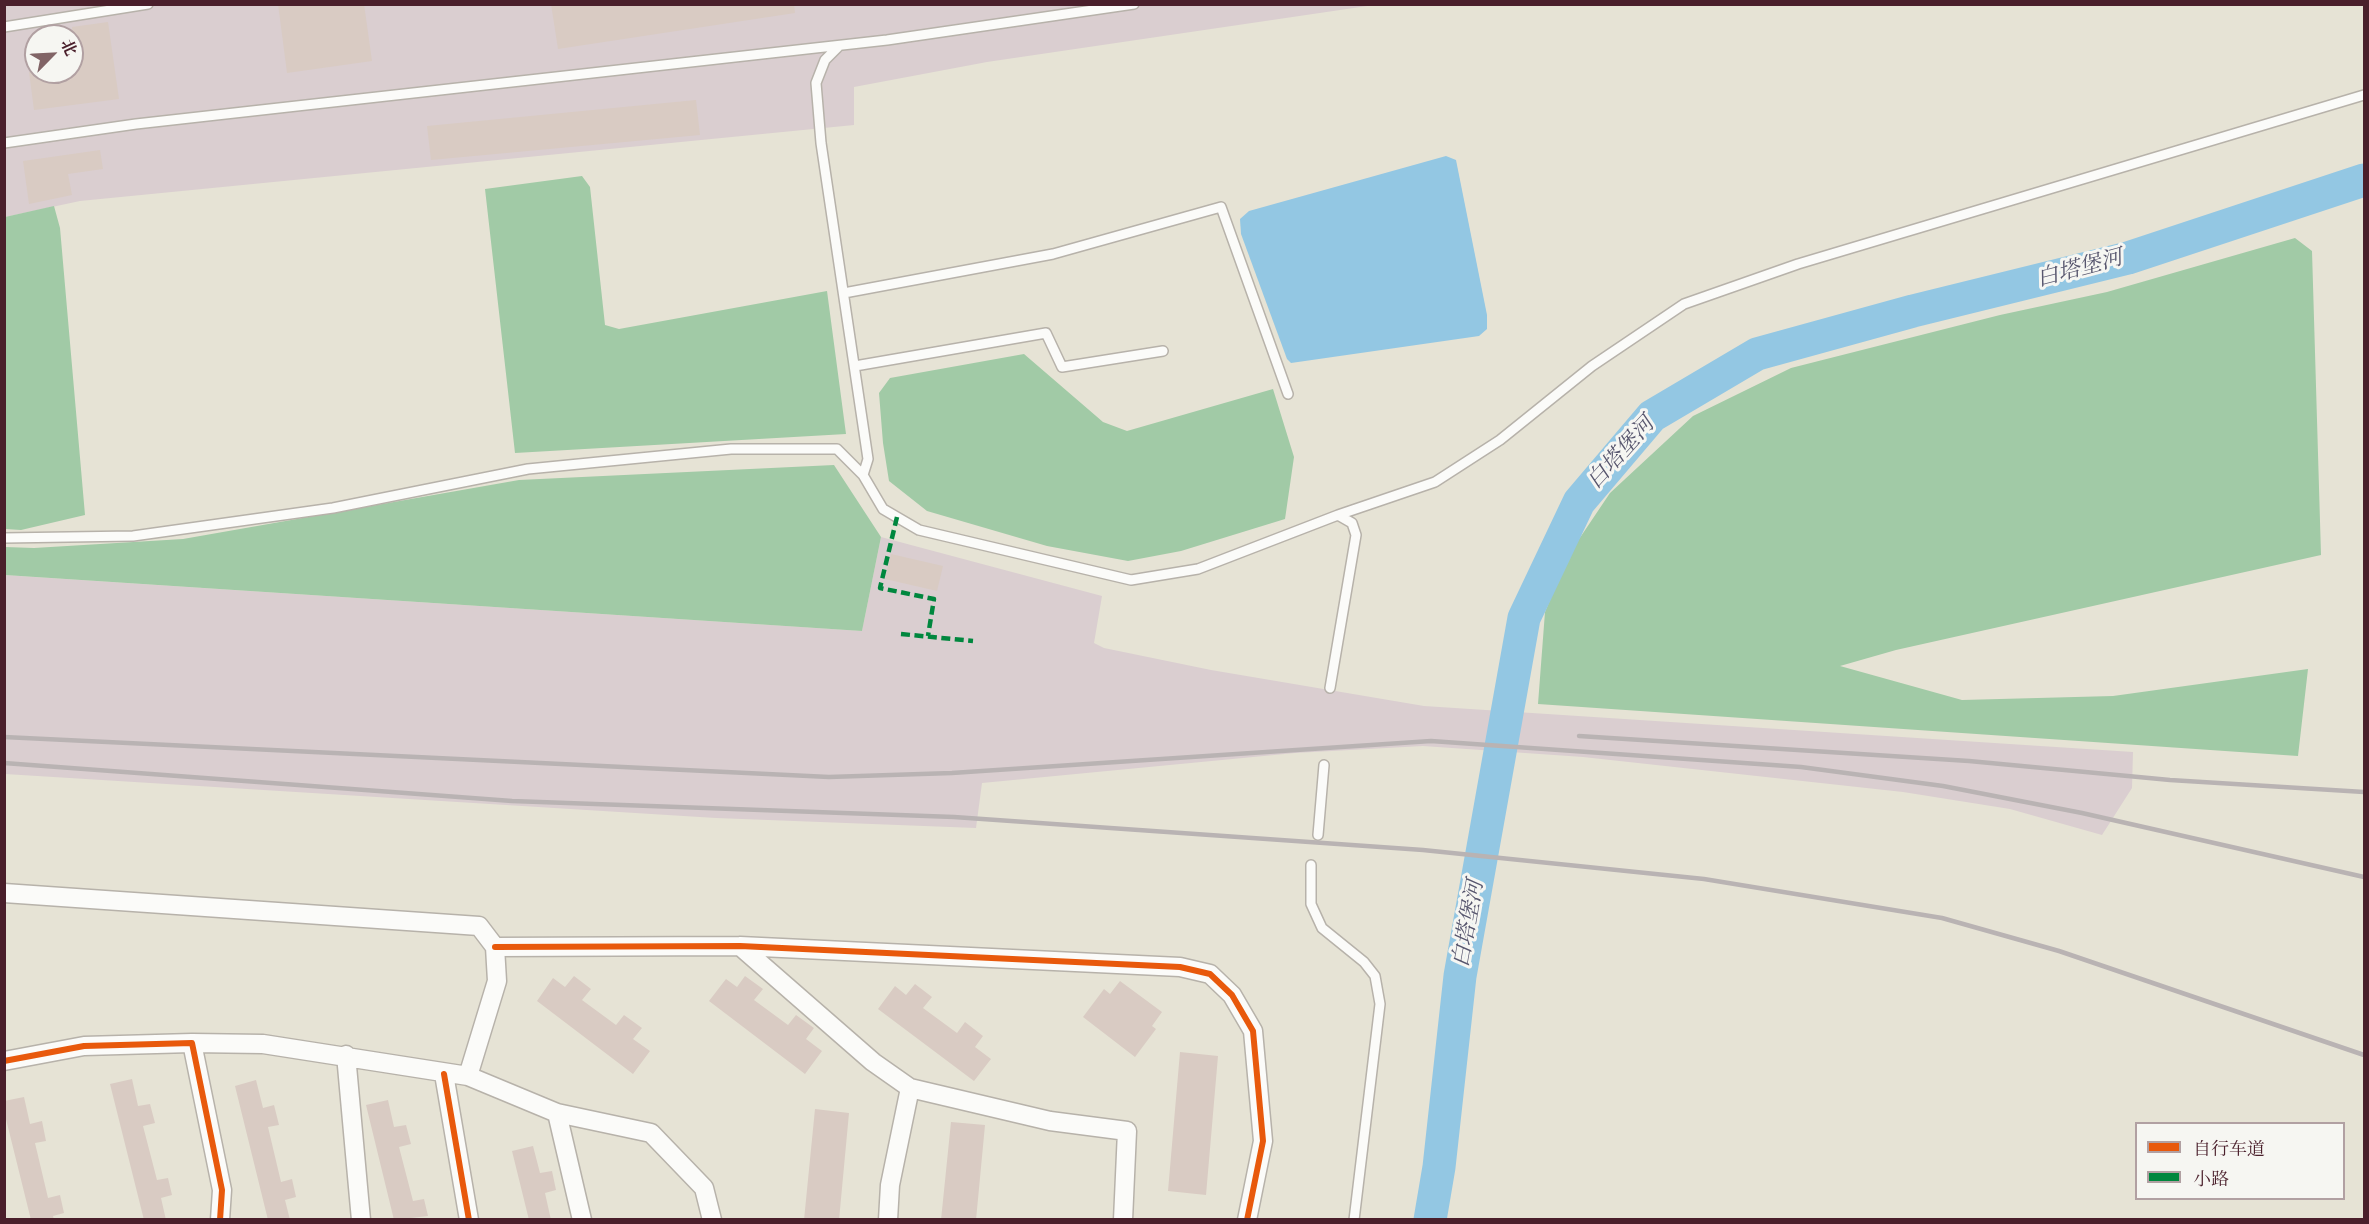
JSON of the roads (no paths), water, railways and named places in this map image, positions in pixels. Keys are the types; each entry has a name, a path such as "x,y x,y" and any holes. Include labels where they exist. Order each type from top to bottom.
{"street":[{"path":"4,893 479,926 495,947 497,981 468,1076"},
{"path":"495,947 740,946 1180,968 1210,974 1232,995 1253,1031 1263,1141 1247,1220"},
{"path":"740,946 873,1062 910,1088 1050,1121 1127,1131 1123,1220"},
{"path":"192,1043 222,1191 220,1220"},
{"path":"4,1061 84,1046 263,1044 346,1055 444,1074 468,1076 557,1113 651,1133 704,1188 712,1220"},
{"path":"346,1055 361,1220"},
{"path":"444,1074 469,1220"},
{"path":"888,1220 890,1185 910,1088"},
{"path":"557,1113 582,1220"}],"lane":[{"path":"4,27 148,4"},
{"path":"4,143 136,124 839,46 1134,4"},
{"path":"839,46 825,60 816,83 821,143 868,459 863,475"},
{"path":"4,538 133,536 333,508 528,469 730,449 837,449 863,475 883,509 919,530 1131,580 1198,569 1338,515 1435,482 1500,440 1592,366 1684,304 1798,264 2364,95"},
{"path":"844,293 1053,254 1221,207 1288,394"},
{"path":"855,366 1046,333 1062,367 1163,351"},
{"path":"1330,688 1356,536 1352,522 1338,515"},
{"path":"1318,835 1324,765"},
{"path":"1311,865 1311,904 1322,928 1364,962 1375,976 1380,1004 1354,1220"}],"water":[{"path":"1446,156 1456,160 1487,315 1487,329 1479,336 1291,363 1287,359 1241,234 1240,219 1249,211"}],"waterway":[{"name":"白塔堡河","path":"1430,1220 1439,1167 1460,976 1524,618 1579,502 1652,416 1757,354 1913,311 2128,258 2364,180"}],"railway":[{"path":"1579,736 1969,761 2170,780 2364,792"},
{"path":"4,737 829,777 952,773 1431,741 1801,767 1943,786 2082,813 2364,877"},
{"path":"4,763 512,801 954,817 1423,850 1704,879 1942,918 2059,951 2364,1055"}]}
